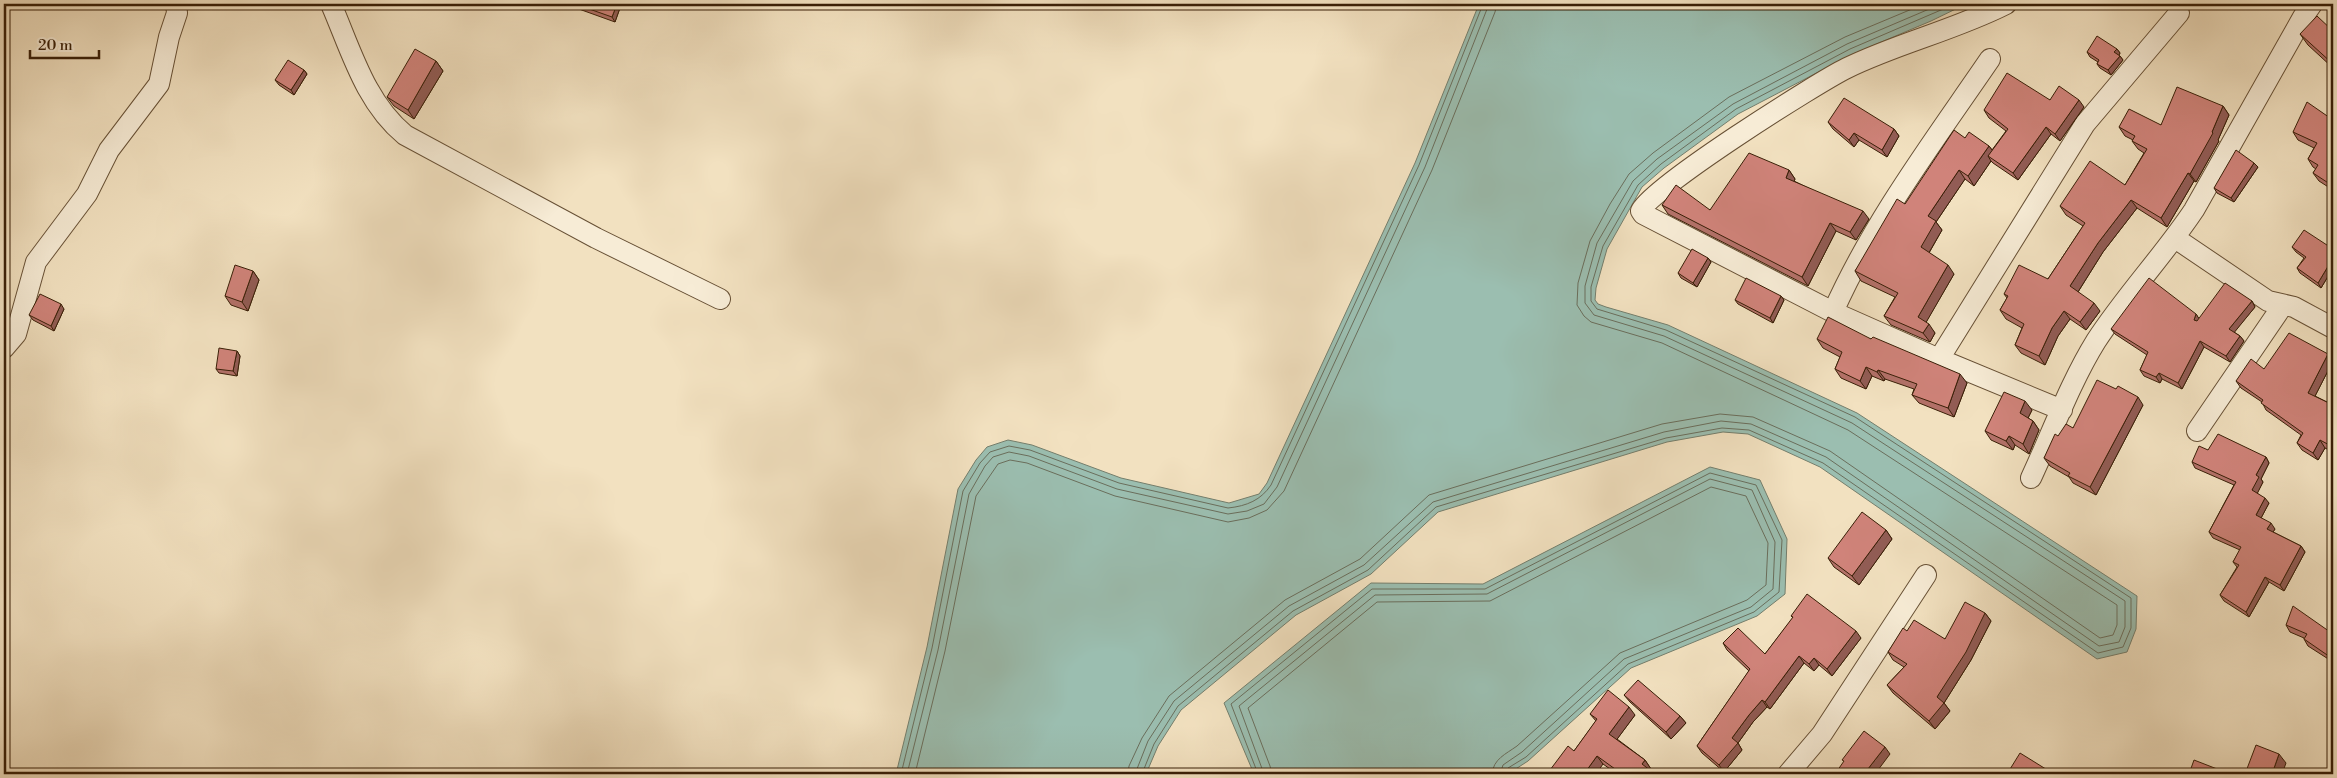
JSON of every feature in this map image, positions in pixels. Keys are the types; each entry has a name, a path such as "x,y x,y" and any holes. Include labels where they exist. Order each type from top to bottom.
{"street":[{"path":"4,348 16,334 36,262 87,194 108,150 159,84 169,37 177,13 176,4"},
{"path":"331,4 371,97 381,111 406,135 596,238 720,299"},
{"path":"2006,4 1837,73 1689,168 1642,208 1643,214 1833,312 1939,359 2062,410"},
{"path":"2031,478 2084,363 2097,340 2150,269 2176,238 2216,173 2312,4"},
{"path":"1939,359 2085,124 2179,13"},
{"path":"1833,312 1846,282 1887,208 1990,59"},
{"path":"2176,238 2268,301 2294,307 2333,328"},
{"path":"2197,430 2283,305"},
{"path":"1788,774 1822,734 1926,575"}],"water":[{"path":"1479,4 1966,4 1853,54 1738,114 1664,168 1642,187 1607,249 1596,288 1595,300 1598,304 1606,307 1668,325 1857,413 2137,596 2136,629 2127,652 2097,659 1820,467 1748,434 1723,432 1667,442 1438,512 1371,574 1296,615 1181,710 1158,746 1146,774 896,774 927,647 958,489 976,460 987,447 1008,440 1032,445 1121,478 1229,503 1259,494 1267,483 1415,163"},
{"path":"1710,467 1760,480 1787,539 1785,594 1757,616 1631,668 1528,761 1508,774 1254,774 1224,703 1371,583 1483,584"}],"building":[{"path":"575,4 617,4 612,17"},
{"path":"2317,16 2333,31 2333,64 2300,34"},
{"path":"2097,36 2117,49 2114,52 2120,56 2108,70 2097,64 2099,60 2087,52"},
{"path":"415,49 436,61 408,110 387,97"},
{"path":"288,60 304,70 291,90 275,80"},
{"path":"2007,73 2050,100 2059,86 2079,100 2055,134 2046,127 2013,173 1988,156 2008,129 1984,110"},
{"path":"2177,87 2223,106 2213,133 2190,174 2188,173 2161,218 2131,200 2098,243 2070,286 2094,303 2080,322 2064,311 2052,328 2039,356 2015,345 2024,324 2000,310 2008,296 2004,294 2019,265 2048,279 2085,223 2060,206 2090,161 2125,185 2147,149 2132,141 2135,136 2119,127 2129,109 2161,125"},
{"path":"1844,98 1894,129 1882,150 1854,133 1849,140 1828,122"},
{"path":"2307,102 2333,120 2333,186 2313,173 2318,165 2308,159 2317,143 2293,132"},
{"path":"1954,130 1965,138 1969,132 1989,146 1968,176 1959,170 1928,216 1936,221 1921,247 1948,265 1918,317 1929,324 1923,333 1884,316 1898,293 1855,271 1897,199 1905,204"},
{"path":"2236,150 2254,163 2231,198 2214,188"},
{"path":"1749,153 1789,170 1786,178 1863,211 1850,232 1830,223 1802,277 1662,205 1676,185 1710,210"},
{"path":"2304,230 2333,249 2333,258 2318,283 2297,268 2306,257 2292,247"},
{"path":"1692,249 1708,258 1693,283 1678,273"},
{"path":"235,265 253,271 242,302 225,296"},
{"path":"1746,278 1781,296 1770,318 1735,300"},
{"path":"2149,278 2196,314 2194,320 2197,321 2225,283 2252,301 2229,329 2240,336 2226,356 2200,341 2178,383 2159,373 2156,377 2140,370 2148,352 2111,329"},
{"path":"40,294 61,304 51,326 29,315"},
{"path":"1828,317 1871,339 1873,337 1960,374 1948,408 1912,395 1917,384 1878,370 1877,372 1866,367 1860,381 1835,369 1842,352 1817,339"},
{"path":"2289,333 2328,354 2308,393 2333,405 2333,447 2320,440 2313,453 2297,443 2303,433 2261,403 2263,400 2236,381 2251,359 2264,369"},
{"path":"219,348 237,351 233,371 216,369"},
{"path":"2097,380 2116,389 2118,386 2138,397 2090,487 2068,476 2070,473 2044,458 2055,434 2058,436 2066,424 2073,428"},
{"path":"2004,392 2025,401 2020,413 2033,421 2023,444 2009,436 2006,441 1985,431"},
{"path":"2218,434 2266,457 2256,475 2259,477 2252,490 2265,498 2256,515 2271,523 2267,529 2301,546 2280,585 2265,577 2246,612 2220,595 2239,565 2233,562 2241,547 2209,532 2236,482 2192,462 2199,446 2208,450"},
{"path":"1862,512 1886,530 1852,576 1828,558"},
{"path":"1807,594 1856,631 1827,669 1814,658 1809,664 1799,656 1765,702 1762,700 1732,738 1738,743 1719,765 1697,746 1750,669 1723,643 1738,628 1765,654 1793,617 1791,616"},
{"path":"1965,602 1985,613 1966,652 1937,697 1944,703 1929,721 1887,685 1907,664 1888,652 1903,628 1907,631 1914,620 1945,639"},
{"path":"2293,606 2333,634 2333,659 2304,639 2307,634 2286,625"},
{"path":"1638,680 1680,716 1666,732 1624,695"},
{"path":"1608,690 1629,707 1609,734 1645,760 1642,764 1655,774 1622,774 1597,756 1584,774 1547,774 1568,746 1574,751 1597,719 1590,714"},
{"path":"1864,731 1885,747 1864,774 1835,774 1844,761 1842,760"},
{"path":"2256,745 2279,754 2272,774 2245,774"},
{"path":"2020,753 2049,771 2047,774 2007,774"},
{"path":"2194,760 2230,774 2189,774"}]}
